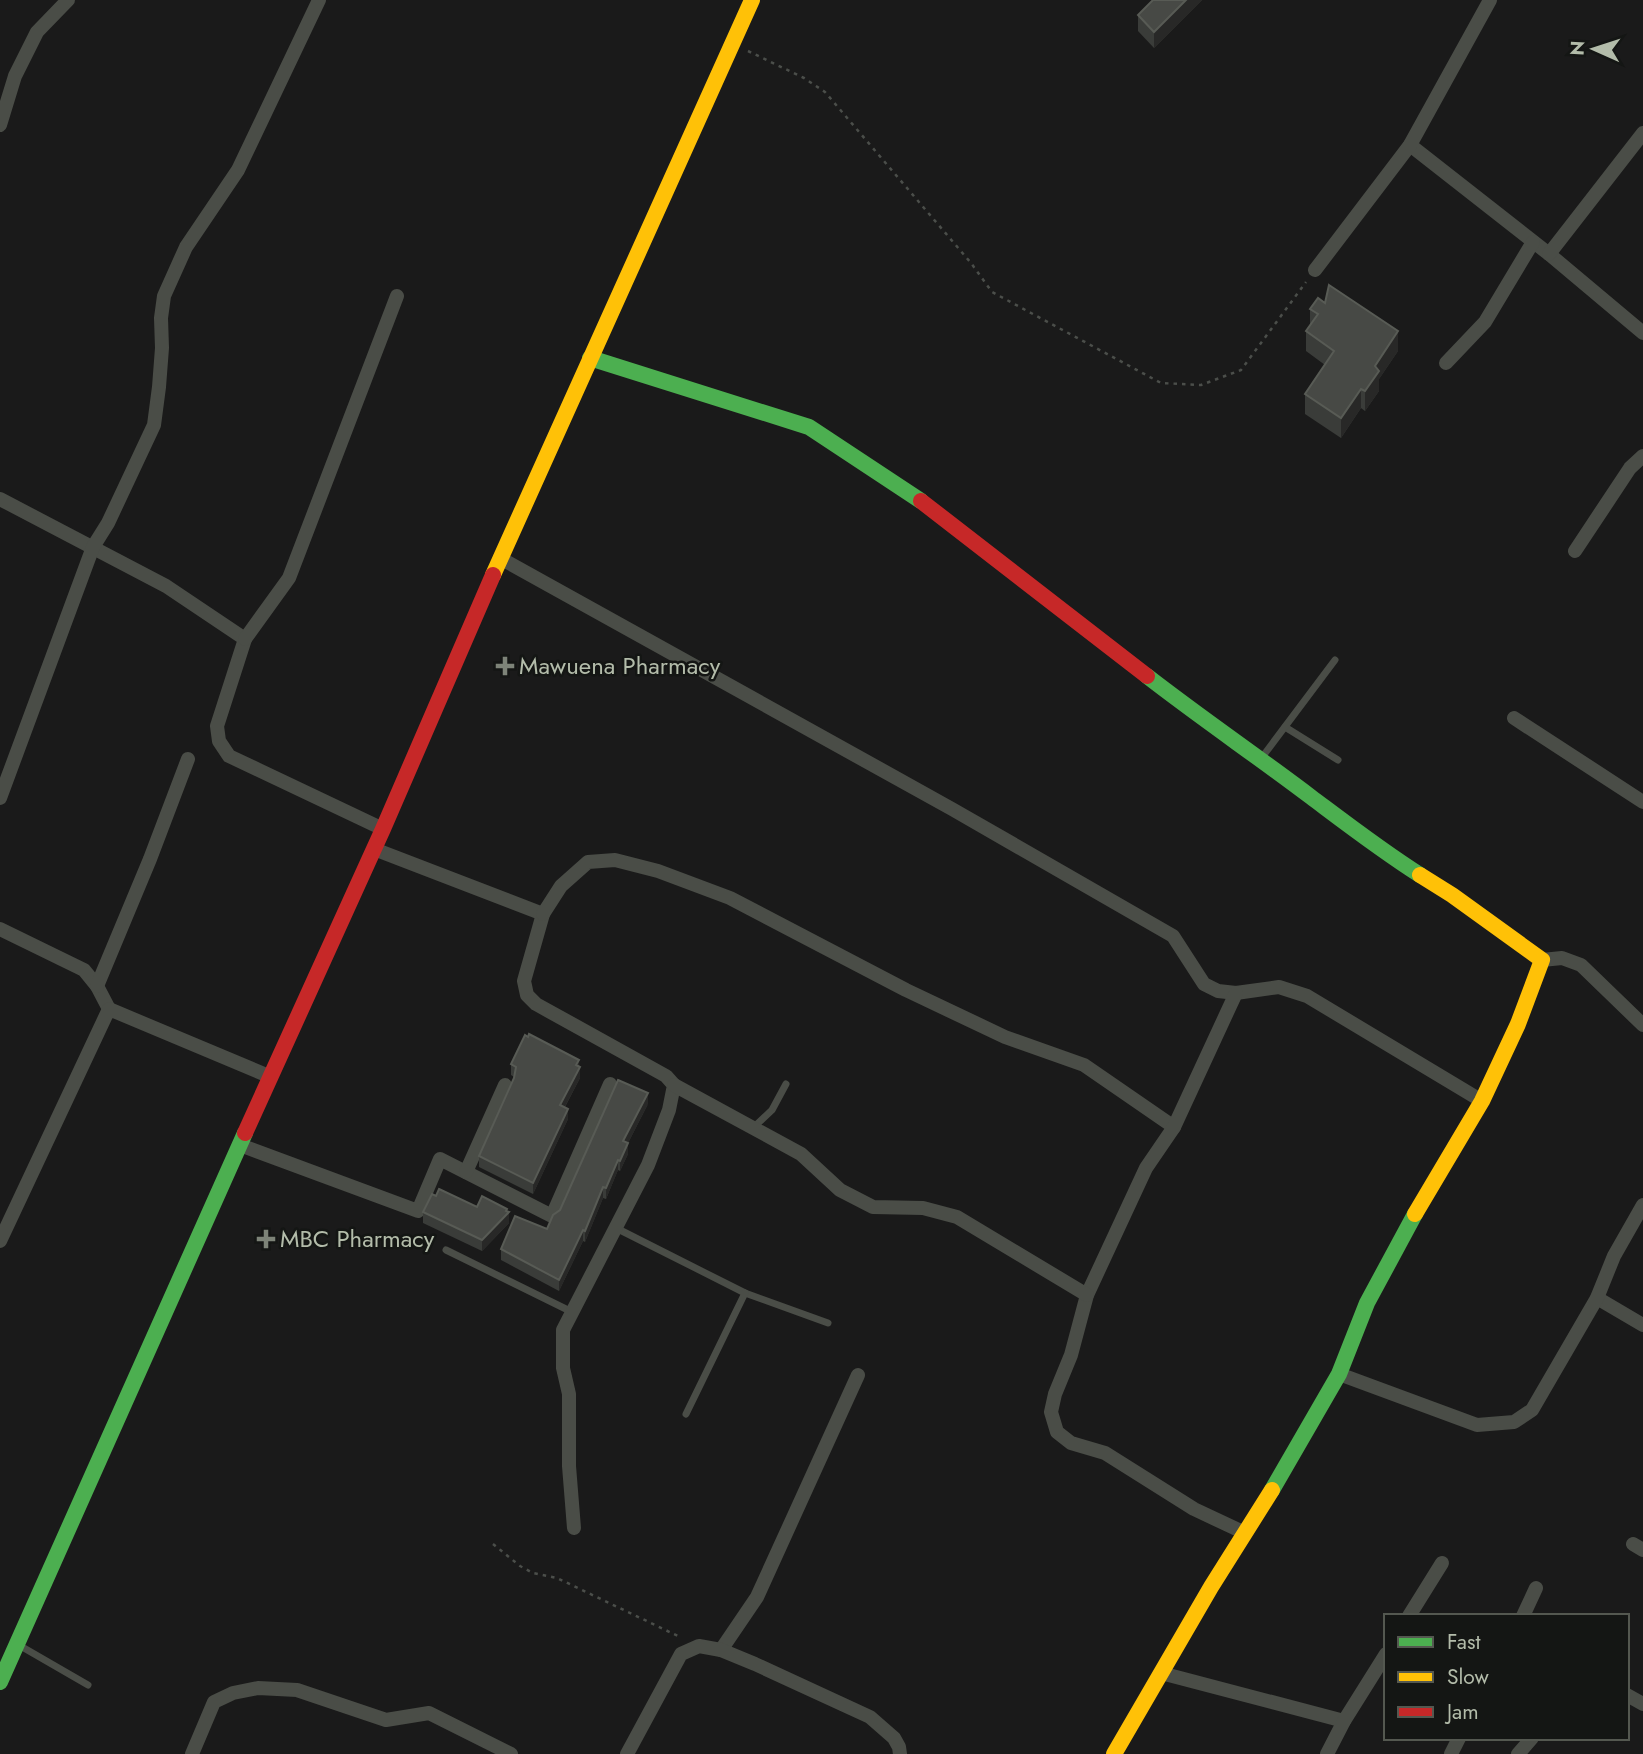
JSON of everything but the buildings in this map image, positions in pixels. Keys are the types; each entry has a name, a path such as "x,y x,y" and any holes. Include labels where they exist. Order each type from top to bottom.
{"street":[{"path":"0,125 15,76 37,32 68,0"},
{"path":"1,792 93,547 108,523 154,425 162,348 160,318 164,296 186,247 238,170 319,0"},
{"path":"0,1682 147,1348 383,829 500,558 752,0"},
{"path":"1315,270 1410,145 1490,0"},
{"path":"1549,254 1643,133"},
{"path":"1410,145 1549,254 1643,333"},
{"path":"1446,363 1485,322 1533,242"},
{"path":"383,829 229,756 219,741 217,726 245,639 289,578 397,296"},
{"path":"590,358 808,427 919,499 1212,727 1383,852 1451,895 1542,960 1562,958 1581,965 1643,1025"},
{"path":"1575,551 1630,468 1643,456"},
{"path":"0,499 166,586 245,639"},
{"path":"500,558 952,809 1173,936 1204,984 1218,991 1237,993 1279,987 1307,996 1482,1101"},
{"path":"1514,718 1643,802"},
{"path":"97,986 188,759"},
{"path":"374,849 543,914"},
{"path":"1087,1295 957,1217 923,1208 873,1207 840,1190 810,1160 674,1085 666,1076 536,1004 527,995 524,981 543,914 561,886 587,862 614,860 658,871 730,898 906,990 1006,1037 1084,1065 1174,1126"},
{"path":"0,929 84,970 97,986 109,1009 271,1077"},
{"path":"1114,1754 1339,1374 1367,1303 1392,1254 1482,1101 1518,1024 1542,960"},
{"path":"1237,993 1174,1126 1146,1168 1087,1295 1071,1355 1055,1394 1051,1412 1057,1432 1071,1443 1105,1452 1194,1510 1245,1533"},
{"path":"0,1241 109,1009"},
{"path":"240,1145 418,1211 440,1158 552,1216 610,1084"},
{"path":"466,1172 505,1085"},
{"path":"574,1528 569,1466 569,1394 563,1368 563,1329 648,1165 669,1110 674,1085"},
{"path":"1339,1374 1477,1425 1514,1422 1532,1410 1597,1297 1614,1256 1643,1205"},
{"path":"1597,1297 1643,1325"},
{"path":"720,1650 757,1597 858,1376"},
{"path":"1410,1614 1442,1563"},
{"path":"1524,1614 1535,1588"},
{"path":"627,1754 681,1654 699,1646 720,1650 755,1664 870,1717 894,1738 900,1754"},
{"path":"1327,1754 1384,1657"},
{"path":"1161,1673 1344,1721"},
{"path":"192,1754 214,1702 233,1693 258,1688 297,1690 386,1720 429,1713 511,1754"},
{"path":"1518,1754 1530,1740"}],"lane":[{"path":"1260,760 1335,660"},
{"path":"1285,727 1338,760"},
{"path":"754,1127 772,1110 786,1084"},
{"path":"616,1228 745,1293 828,1323"},
{"path":"446,1250 572,1312"},
{"path":"686,1414 745,1293"},
{"path":"16,1644 88,1685"}],"path":[{"path":"733,43 804,78 825,92 971,263 992,292 1161,383 1201,385 1241,370 1315,270"},
{"path":"493,1544 533,1573 557,1577 699,1646"}],"traffic: fast":[{"path":"590,358 809,427 921,501"},
{"path":"1147,676 1420,875"},
{"path":"0,1682 245,1133"},
{"path":"1272,1490 1339,1374 1367,1303 1415,1214"}],"traffic: slow":[{"path":"493,575 752,0"},
{"path":"1415,1214 1482,1101 1518,1024 1542,960 1420,875"},
{"path":"1114,1754 1211,1587 1272,1490"}],"traffic: jam":[{"path":"921,501 1147,676"},
{"path":"245,1133 383,829 493,575"}],"place":[{"name":"Mawuena Pharmacy","path":"505,666"},
{"name":"MBC Pharmacy","path":"266,1239"}]}
